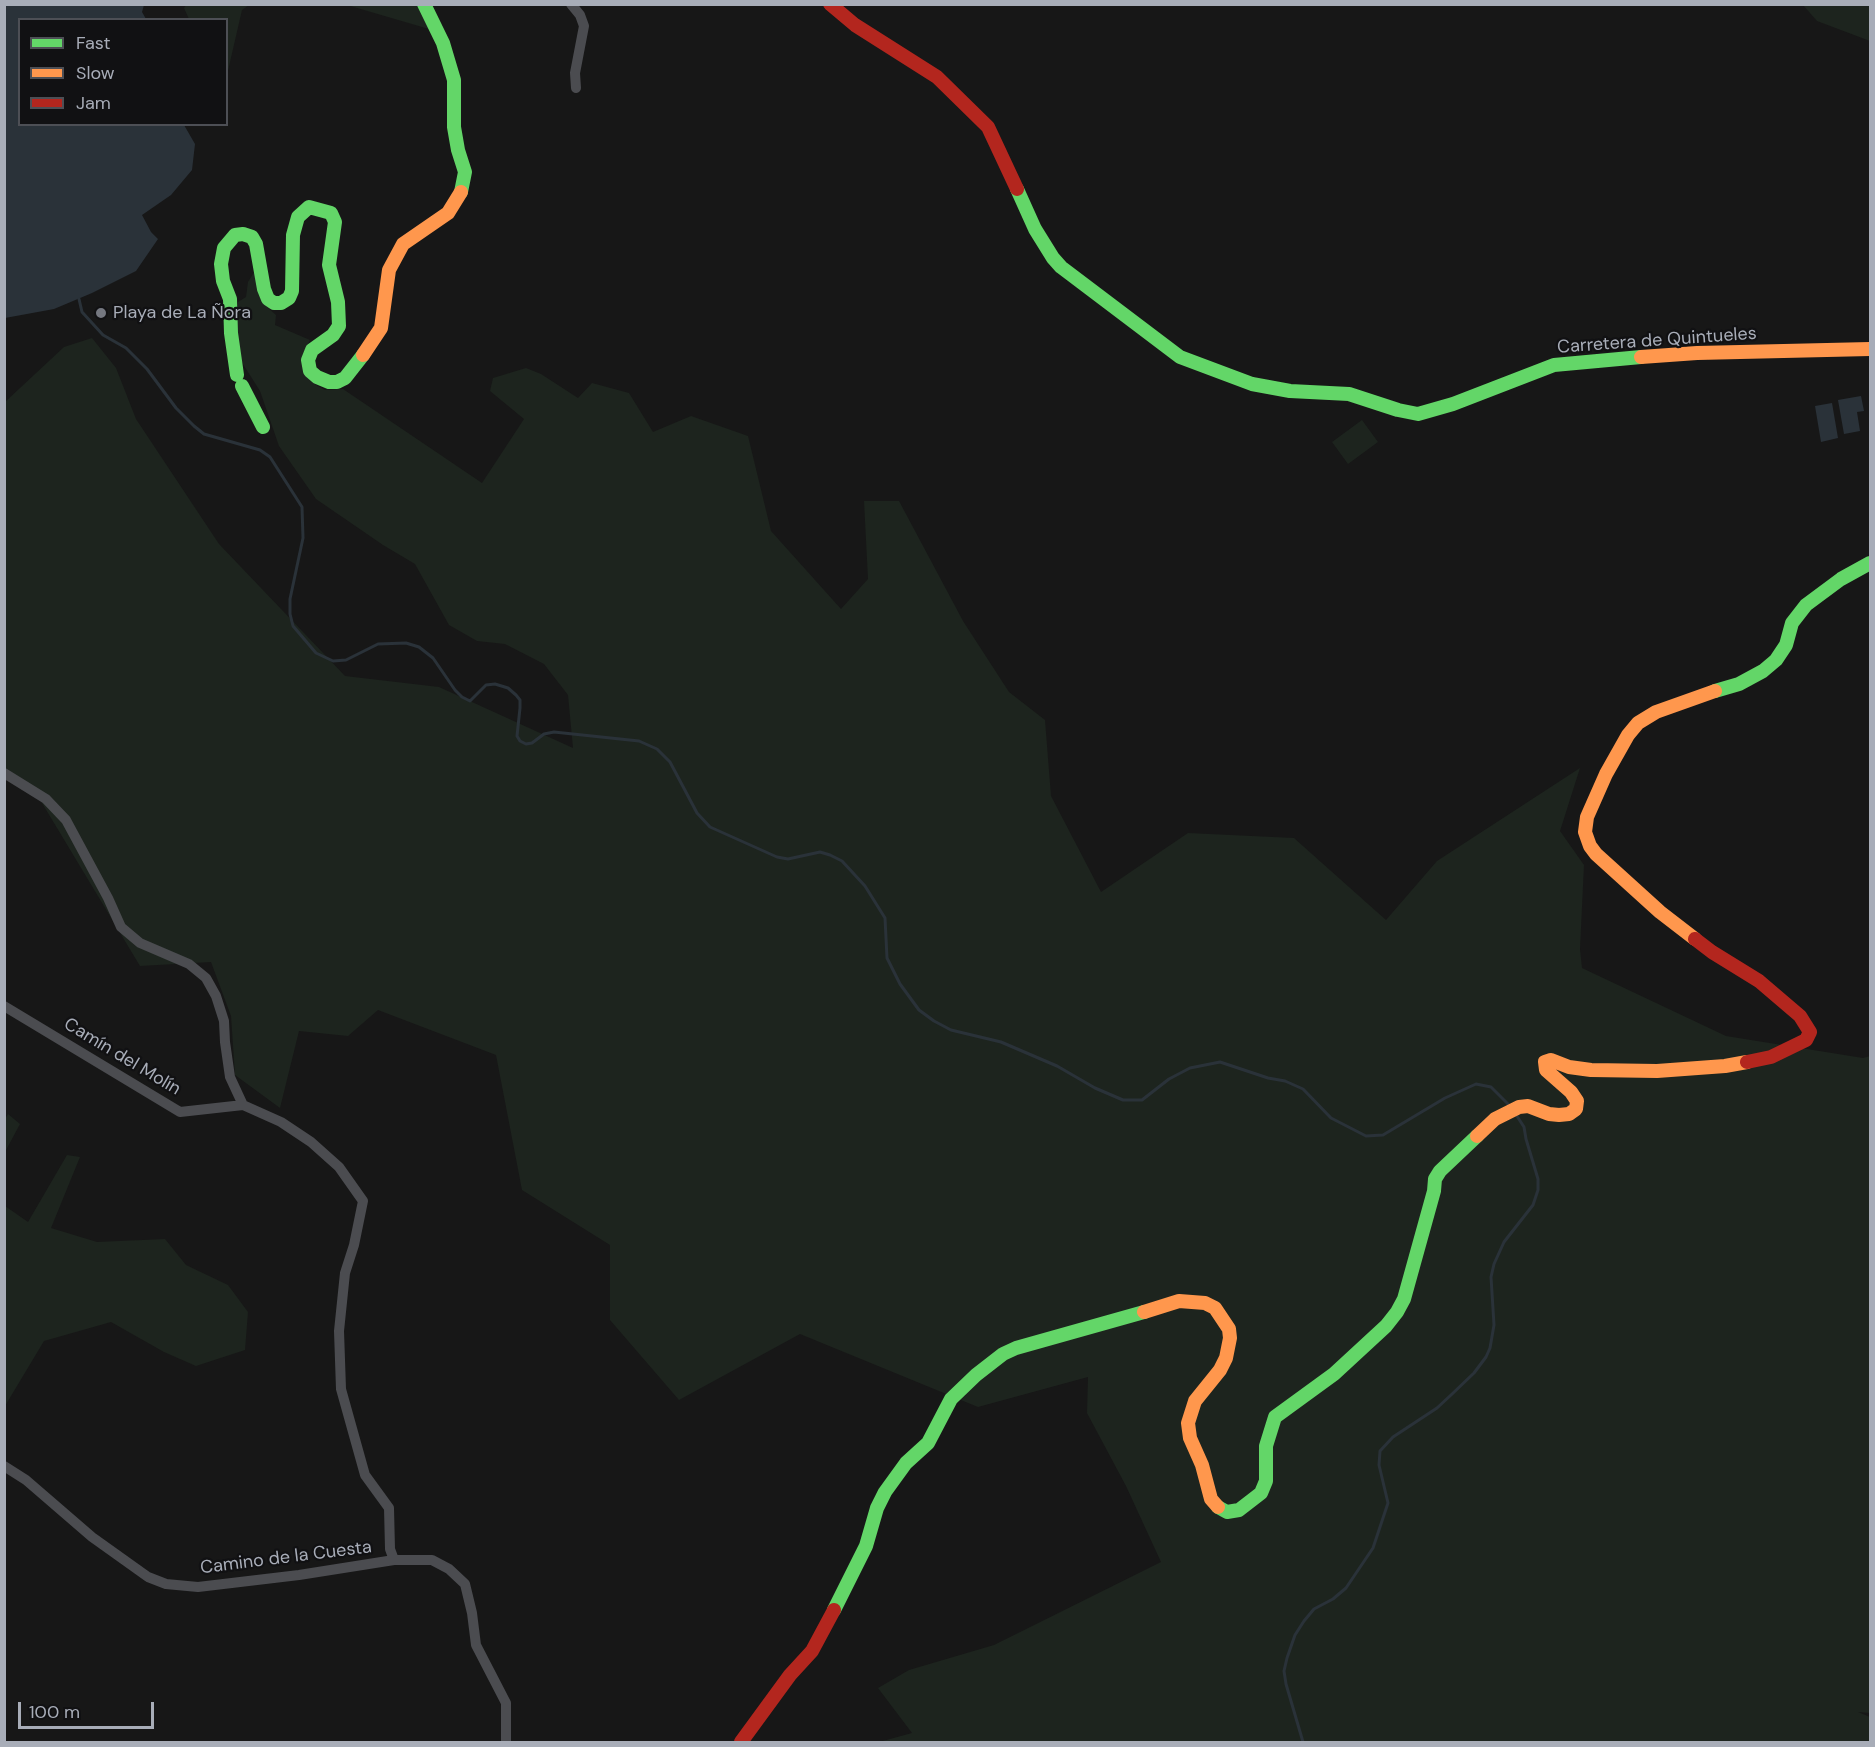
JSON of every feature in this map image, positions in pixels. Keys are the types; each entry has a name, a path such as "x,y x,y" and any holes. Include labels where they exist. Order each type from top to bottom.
{"street":[{"path":"263,427 239,380 231,333 230,299 223,281 221,264 224,248 229,240 235,235 243,234 252,237 256,244 268,299 274,303 281,303 289,298 292,291 293,235 298,217 309,207 331,213 335,222 329,265 338,302 339,326 333,335 312,350 308,360 310,371 317,377 329,382 337,382 345,378 359,361 381,328 389,270 403,244 448,213 462,190 465,172 454,127 454,80 451,65 424,4"},
{"path":"571,4 580,15 584,26 575,73 576,88"},
{"name":"Carretera de Quintueles","path":"830,4 855,25 937,77 988,127 1035,229 1061,267 1180,357 1252,384 1290,391 1349,394 1418,414 1453,404 1554,365 1574,362 1697,353 1870,349"},
{"path":"741,1743 790,1675 812,1651 823,1633 846,1582 866,1546 877,1508 885,1492 906,1463 928,1443 951,1399 1003,1354 1016,1348 1179,1301 1204,1303 1215,1308 1229,1329 1230,1338 1226,1358 1220,1370 1195,1401 1188,1423 1190,1438 1202,1465 1212,1499 1217,1507 1227,1512 1239,1510 1261,1493 1266,1481 1266,1446 1275,1417 1334,1374 1386,1326 1397,1312 1404,1299 1434,1191 1435,1179 1440,1171 1495,1119 1513,1109 1528,1106 1559,1115 1569,1114 1576,1109 1577,1101 1571,1092 1546,1070 1545,1062 1551,1060 1592,1070 1658,1071 1714,1067 1771,1057 1806,1040 1810,1032 1800,1016 1759,981 1735,968 1660,912 1596,854 1590,846 1586,832 1587,817 1606,774 1628,735 1638,723 1656,712 1739,684 1763,671 1776,660 1786,645 1792,623 1798,613 1841,579 1870,563"},
{"path":"4,773 46,798 66,820 121,927 140,943 189,964 206,978 216,996 224,1020 230,1077 243,1105 281,1122 311,1142 339,1167 363,1201 354,1245 345,1273 339,1331 341,1389 365,1475 389,1508 390,1550 394,1560 432,1560 449,1569 465,1584 476,1645 506,1703 506,1743"},
{"name":"Camín del Molín","path":"4,1006 180,1112 243,1105"},
{"name":"Camino de la Cuesta","path":"4,1466 26,1480 92,1537 148,1577 165,1584 198,1587 299,1575 394,1560"}],"shaded area":[{"path":"5,4 144,5 142,12 145,18 18,18 18,126 185,126 195,144 192,170 171,195 142,215 151,232 158,239 136,271 54,309 5,318"},
{"path":"187,4 249,5 242,10 228,71 228,18 189,18 184,8"},
{"path":"347,5 418,5 429,29"},
{"path":"1803,5 1870,5 1870,41 1817,21"},
{"path":"256,269 266,306 276,315 275,325 310,340 303,354 307,377 325,390 343,389 482,483 524,419 490,391 493,378 526,368 541,374 578,398 592,383 629,393 653,432 691,416 748,436 771,531 841,609 868,579 864,501 899,501 963,621 1009,692 1045,720 1051,796 1101,892 1188,833 1294,838 1386,920 1437,861 1580,768 1560,831 1584,865 1580,949 1582,968 1726,1036 1863,1058 1870,1056 1870,1713 1858,1712 1870,1717 1870,1742 879,1742 912,1733 878,1688 909,1670 994,1645 1161,1562 1126,1486 1087,1413 1088,1377 978,1407 800,1334 679,1400 610,1320 610,1245 522,1190 496,1055 378,1010 348,1036 299,1031 280,1108 235,1075 231,1016 211,962 140,966 39,798 5,778 5,402 64,347 92,338 116,368 136,419 219,544 345,676 439,687 573,748 568,695 544,664 505,644 477,641 449,625 415,564 316,499 279,446 260,391 241,361 238,340 238,302 246,297 248,282"},
{"path":"1861,396 1864,411 1857,412 1860,431 1844,434 1838,400"},
{"path":"1832,403 1838,438 1821,442 1815,406"},
{"path":"1362,420 1378,442 1348,464 1332,442"},
{"path":"8,1114 20,1124 5,1152 5,1119"},
{"path":"67,1155 80,1157 51,1228 97,1242 165,1239 186,1265 228,1285 248,1312 245,1350 196,1366 164,1352 111,1322 44,1341 5,1406 5,1206 28,1222"}],"waterway":[{"path":"79,299 82,312 103,335 126,348 147,369 176,408 194,426 204,434 260,450 270,457 302,507 303,538 290,599 290,614 293,626 316,653 333,661 346,660 378,644 406,643 419,647 433,658 455,690 470,701 486,685 495,684 508,688 520,700 517,736 526,744 532,743 544,734 554,732 639,741 657,749 670,762 697,813 710,827 777,857 788,859 820,852 842,861 865,886 885,918 887,958 900,984 919,1010 934,1021 951,1030 1001,1042 1057,1066 1095,1088 1123,1100 1142,1100 1169,1079 1190,1068 1220,1062 1268,1078 1285,1081 1303,1089 1331,1118 1366,1136 1383,1135 1445,1098 1476,1084 1491,1087 1511,1107"},
{"path":"1303,1742 1286,1684 1284,1671 1287,1658 1295,1635 1304,1621 1314,1609 1333,1599 1346,1588 1373,1548 1388,1503 1379,1465 1380,1451 1393,1437 1437,1408 1451,1395 1474,1373 1490,1348 1494,1325 1491,1277 1494,1264 1504,1242 1533,1205 1538,1190 1538,1179 1524,1127 1515,1113"}],"traffic: fast":[{"path":"424,4 443,43 454,80 454,127 465,172 461,192"},
{"path":"1017,189 1035,229 1061,267 1180,357 1252,384 1290,391 1349,394 1418,414 1453,404 1554,365 1641,357"},
{"path":"237,375 231,333 230,299 223,281 221,264 224,248 235,235 243,234 252,237 256,244 268,299 274,303 281,303 289,298 292,291 293,235 298,217 309,207 331,213 335,222 329,265 338,302 339,326 333,335 312,350 308,360 310,371 329,382 337,382 345,378 363,355"},
{"path":"242,386 263,427"},
{"path":"1715,691 1739,684 1763,671 1776,660 1786,645 1792,623 1806,605 1841,579 1870,563"},
{"path":"1218,1507 1227,1512 1239,1510 1261,1493 1266,1481 1266,1446 1275,1417 1334,1374 1386,1326 1397,1312 1404,1299 1434,1191 1435,1179 1440,1171 1477,1136"},
{"path":"834,1610 866,1546 877,1508 885,1492 906,1463 928,1443 951,1399 976,1375 1003,1354 1016,1348 1144,1312"}],"traffic: slow":[{"path":"363,355 381,328 389,270 403,244 448,213 461,192"},
{"path":"1641,357 1697,353 1870,349"},
{"path":"1695,939 1660,912 1596,854 1585,832 1587,817 1606,774 1628,735 1638,723 1656,712 1715,691"},
{"path":"1477,1136 1495,1119 1519,1107 1528,1106 1549,1114 1559,1115 1569,1114 1576,1109 1577,1101 1571,1092 1546,1070 1545,1062 1551,1060 1569,1067 1591,1070 1657,1071 1747,1062"},
{"path":"1144,1312 1179,1301 1205,1303 1215,1308 1229,1329 1230,1338 1226,1358 1220,1370 1195,1401 1188,1423 1190,1438 1202,1465 1211,1499 1218,1507"}],"traffic: jam":[{"path":"830,4 855,25 937,77 988,127 1017,189"},
{"path":"1695,939 1759,981 1800,1016 1810,1032 1806,1040 1771,1057 1747,1062"},
{"path":"741,1742 790,1675 812,1651 834,1610"}],"place":[{"name":"Playa de La Ñora","path":"101,313"}]}
